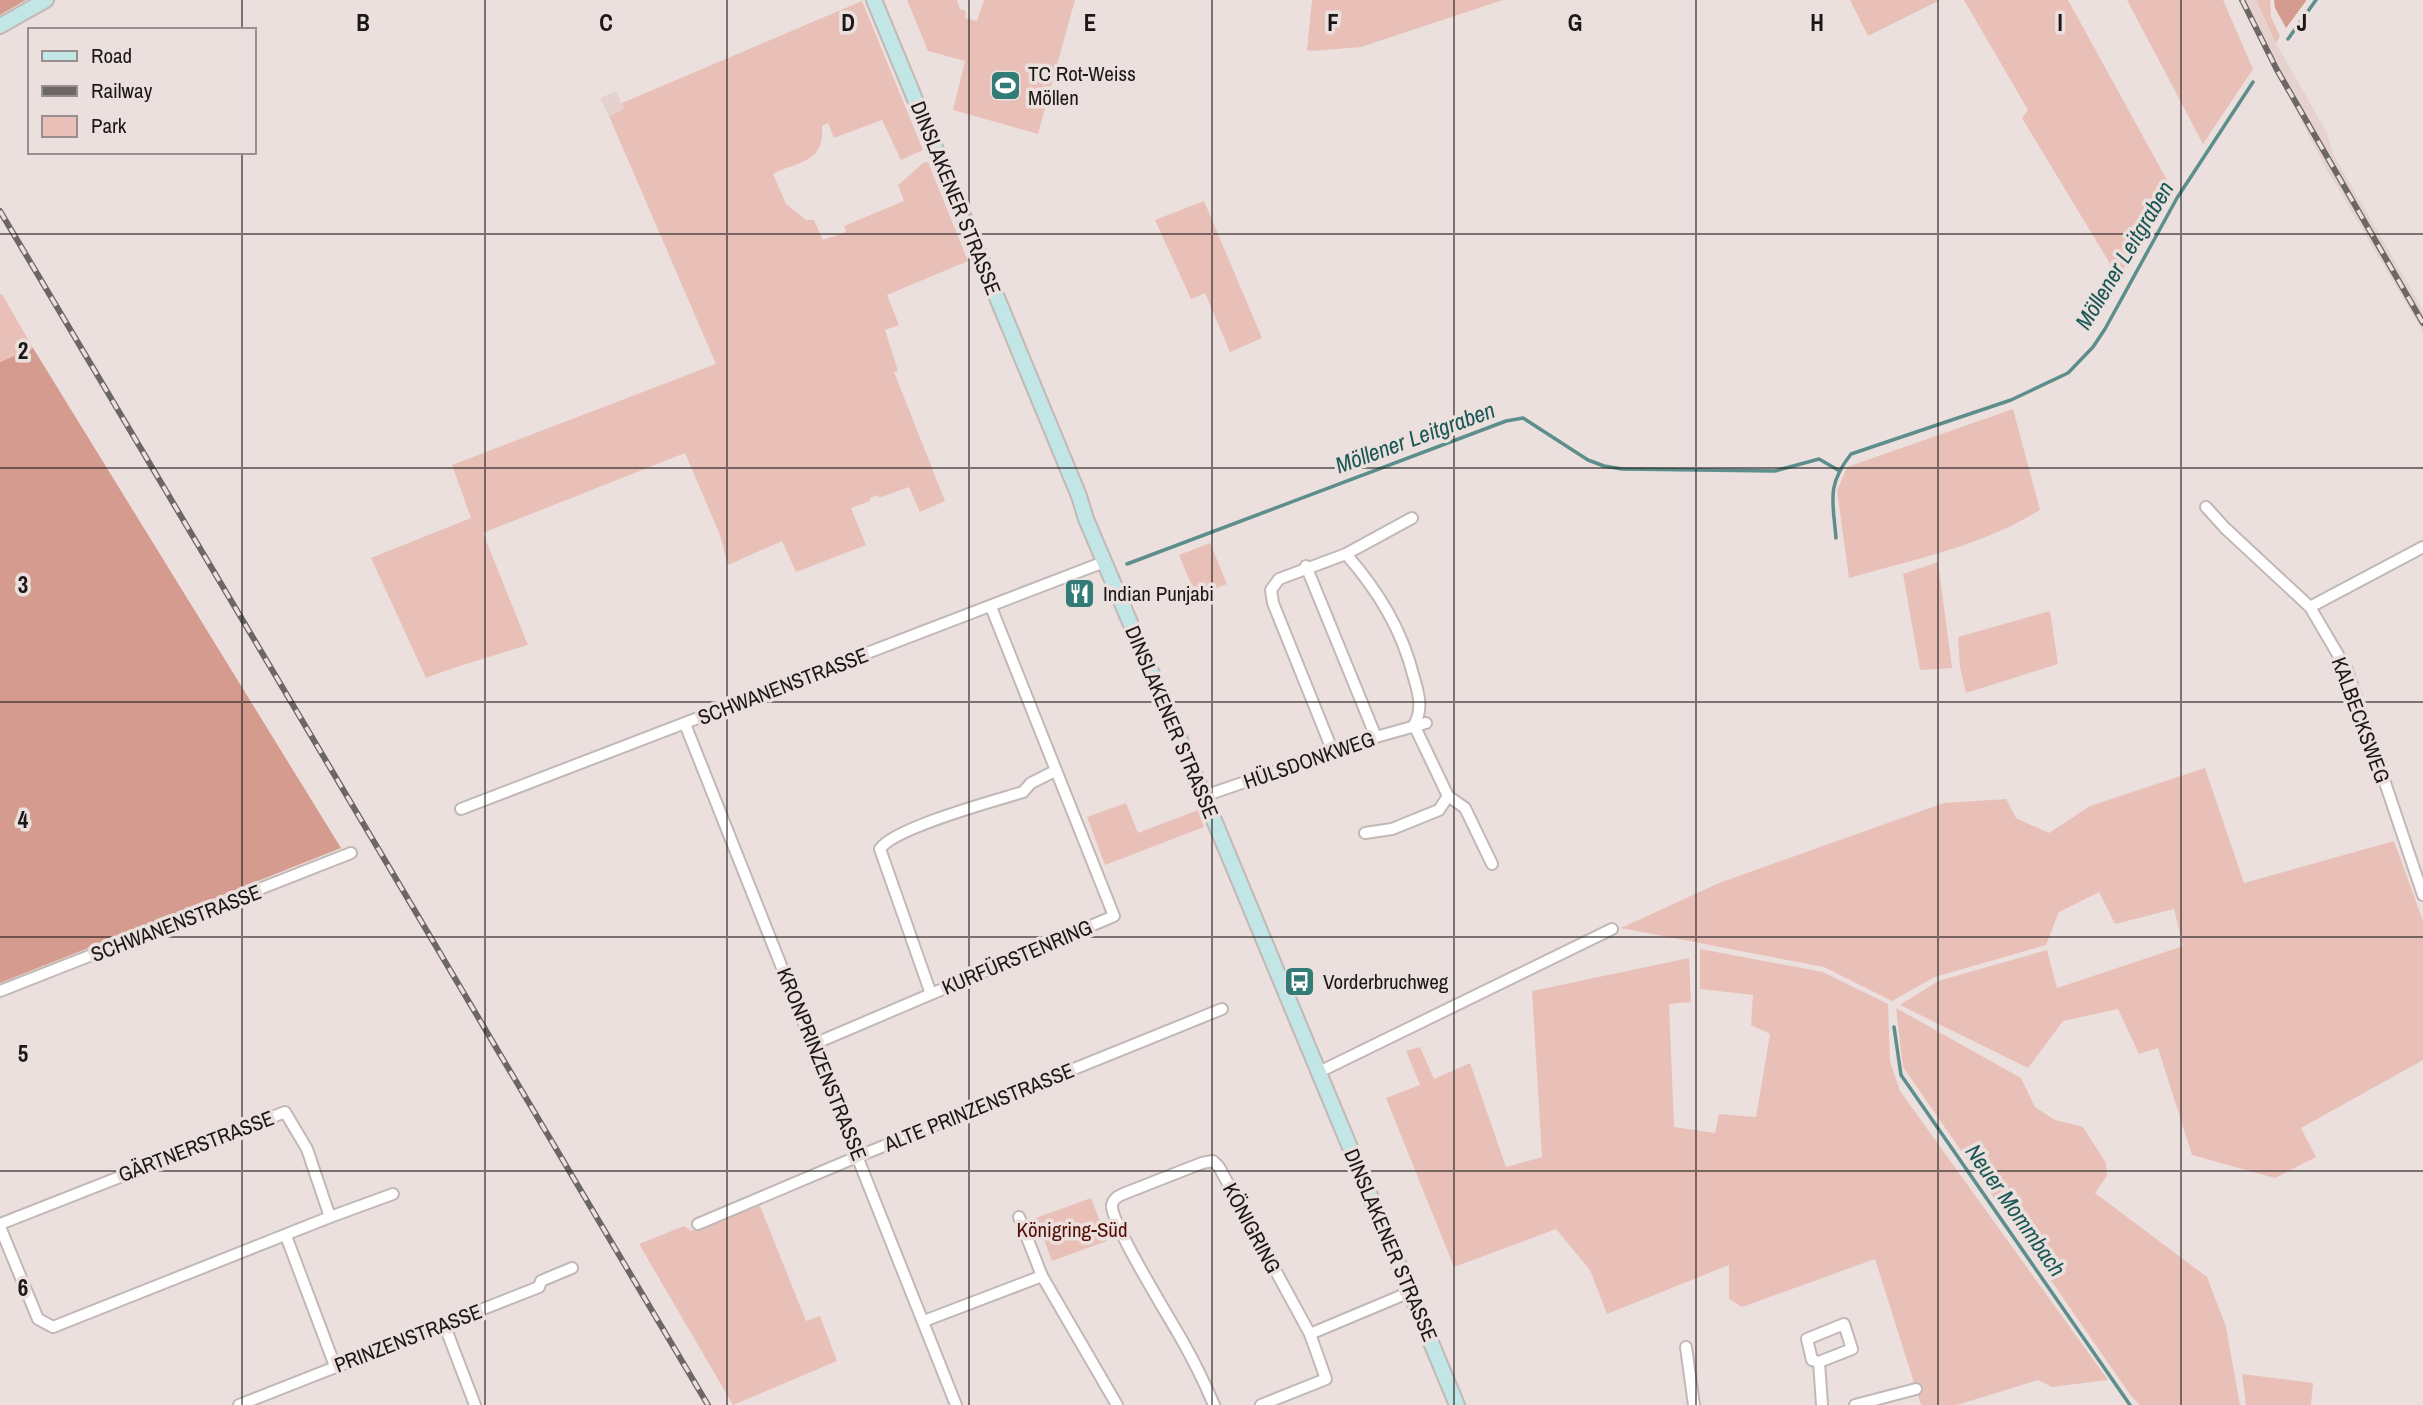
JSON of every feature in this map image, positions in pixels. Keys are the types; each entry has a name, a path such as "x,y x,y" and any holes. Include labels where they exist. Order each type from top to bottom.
{"main road":[{"path":"0,26 46,0"},
{"name":"DINSLAKENER STRASSE","path":"874,0 1079,496 1086,519 1457,1405"}],"street":[{"name":"KALBECKSWEG","path":"2206,507 2225,528 2311,607 2347,670 2423,895"},
{"path":"1333,752 1273,603 1272,590 1279,579 1306,566 1346,554 1412,518"},
{"path":"2311,607 2423,547"},
{"path":"1346,554 1371,583 1392,615 1409,654 1419,694 1420,715 1414,725 1448,796 1465,808 1492,864"},
{"name":"SCHWANENSTRASSE","path":"461,809 1104,562"},
{"path":"1306,566 1376,737"},
{"name":"KURFÜRSTENRING","path":"814,1044 1114,916 991,607"},
{"name":"HÜLSDONKWEG","path":"1204,796 1376,737 1426,723"},
{"name":"KRONPRINZENSTRASSE","path":"685,724 956,1405"},
{"name":"KURFÜRSTENRING","path":"931,994 880,849 884,842 893,837 953,814 1023,792 1031,782 1055,771"},
{"path":"1365,833 1392,830 1439,810 1448,796"},
{"name":"SCHWANENSTRASSE","path":"0,991 351,853"},
{"path":"1319,1072 1612,929"},
{"name":"ALTE PRINZENSTRASSE","path":"698,1224 1222,1009"},
{"name":"GÄRTNERSTRASSE","path":"330,1217 307,1149 285,1112 0,1226 38,1319 53,1326 393,1194"},
{"name":"KÖNIGRING","path":"1214,1405 1184,1343 1150,1286 1114,1216 1112,1205 1116,1197 1213,1161 1219,1167 1310,1334 1326,1379 1261,1405"},
{"path":"1019,1217 1042,1276 1117,1405"},
{"path":"286,1237 335,1366"},
{"name":"PRINZENSTRASSE","path":"239,1405 539,1287 541,1281 572,1268"},
{"path":"924,1321 1042,1276"},
{"path":"1310,1334 1410,1292"},
{"path":"444,1324 475,1405"},
{"path":"1686,1347 1694,1405"},
{"path":"1819,1362 1822,1405"},
{"path":"1855,1405 1916,1389"}],"shaded area":[{"path":"0,0 26,0 0,15"},
{"path":"2239,0 2256,0 2276,43 2327,133 2333,154 2423,310 2423,332 2323,163"},
{"path":"2274,0 2306,1 2286,28 2275,8"},
{"path":"616,91 624,109 609,116 600,98"},
{"path":"33,348 341,848 0,983 0,362"}],"green space":[{"name":"TC Rot-Weiss Möllen","path":"907,0 957,0 960,9 966,11 965,18 977,21 984,0 1075,0 1038,134 953,110 965,61 928,51"},
{"path":"1312,0 1503,0 1361,47 1312,51 1307,50"},
{"path":"1850,0 1940,0 1868,36"},
{"path":"1964,0 2068,0 2173,191 2118,277 2022,118 2028,110"},
{"path":"2127,0 2223,0 2253,69 2203,144"},
{"path":"2256,0 2270,0 2271,17 2280,36 2276,43"},
{"path":"862,1 923,150 901,160 882,120 834,138 828,123 822,126 822,138 815,154 801,163 773,174 786,204 806,220 814,220 823,240 846,232 844,226 904,201 898,185 923,163 928,162 968,261 887,295 899,325 885,330 898,371 894,372 945,501 920,512 909,487 879,498 878,495 870,498 870,501 851,508 866,545 796,572 782,541 728,565 720,535 685,453 483,533 528,645 426,678 371,558 471,518 452,465 716,364 609,116 624,109 622,103"},
{"path":"1204,201 1262,338 1230,352 1205,293 1191,299 1155,220"},
{"path":"2,294 33,348 0,362 0,295"},
{"path":"2013,409 2040,510 2018,523 1971,543 1849,578 1837,491 1847,467"},
{"path":"1210,543 1227,584 1196,596 1179,555"},
{"path":"1938,562 1952,668 1920,670 1903,574"},
{"path":"2050,611 2058,664 1966,693 1960,667 1958,637"},
{"path":"2205,768 2244,883 2394,841 2423,921 2423,1060 2301,1128 2316,1157 2275,1178 2192,1155 2158,1048 2139,1054 2118,1009 2063,1021 2028,1068 1900,1005 1938,981 2047,950 2057,988 2183,946 2174,909 2115,924 2099,892 2059,912 2046,945 1935,977 1892,1001 1824,967 1621,928 1719,883 1944,803 2006,799 2016,818 2049,833 2090,806"},
{"path":"1126,803 1138,833 1198,810 1204,827 1105,865 1087,817"},
{"path":"1700,949 1823,972 1888,1004 1890,1061 1900,1091 2108,1380 2052,1387 2038,1380 1957,1405 1921,1405 1875,1259 1742,1307 1729,1299 1729,1265 1607,1314 1590,1270 1556,1229 1454,1267 1386,1098 1420,1085 1406,1051 1420,1047 1434,1079 1470,1063 1506,1167 1542,1157 1532,991 1689,958 1691,1002 1669,1004 1674,1127 1715,1133 1719,1114 1756,1117 1770,1034 1751,1025 1753,995 1700,989"},
{"path":"1896,1008 2021,1078 2035,1107 2055,1120 2083,1127 2106,1163 2107,1176 2095,1193 2207,1277 2226,1327 2240,1405 2140,1405 2131,1396 1903,1067"},
{"name":"Königring-Süd","path":"1091,1198 1107,1241 1052,1261 1036,1218"},
{"path":"760,1206 806,1321 820,1316 837,1361 733,1405 639,1244 684,1226 691,1231"},
{"path":"2242,1374 2313,1383 2311,1405 2246,1405"}],"waterway":[{"name":"Möllener Leitgraben","path":"2288,39 2316,0"},
{"name":"Möllener Leitgraben","path":"1836,538 1834,485 1851,454 2011,400 2068,373 2093,347 2177,198 2253,82"},
{"name":"Möllener Leitgraben","path":"1127,564 1506,421 1523,418 1588,460 1622,469 1775,471 1819,459 1838,470"},
{"name":"Neuer Mommbach","path":"1894,1027 1901,1075 2130,1405"}],"railway":[{"path":"2242,0 2277,70 2423,323"},
{"path":"0,211 708,1405"}],"place":[{"name":"TC Rot-Weiss Möllen","path":"1005,85"},
{"name":"Indian Punjabi","path":"1080,593"},
{"name":"Vorderbruchweg","path":"1300,981"}]}
